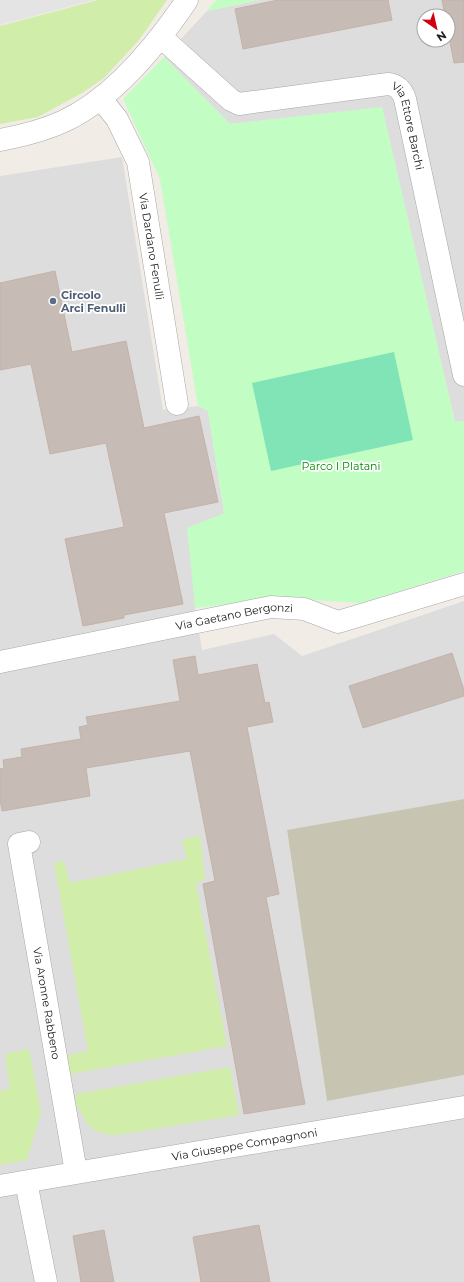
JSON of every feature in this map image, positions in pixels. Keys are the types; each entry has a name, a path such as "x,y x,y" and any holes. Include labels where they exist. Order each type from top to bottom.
{"street":[{"path":"0,140 39,132 63,122 101,99 161,37 187,0"},
{"name":"Via Ettore Barchi","path":"161,37 232,100 239,104 388,84 397,87 400,90 405,99 464,375"},
{"name":"Via Dardano Fenulli","path":"101,99 117,119 138,162 178,404"},
{"name":"Via Gaetano Bergonzi","path":"0,662 271,607 304,609 338,622 464,584"},
{"name":"Via Aronne Rabbeno","path":"29,842 19,844 76,1172"},
{"name":"Via Giuseppe Compagnoni","path":"0,1186 464,1107"},
{"path":"26,1182 46,1282"}],"shaded area":[{"path":"0,0 94,0 0,25"},
{"path":"260,0 464,0 464,421 455,422 382,108 230,124 164,57 207,11"},
{"path":"122,157 163,410 198,406 208,410 224,513 195,608 202,650 274,634 302,656 464,601 464,799 287,831 327,1100 464,1075 464,1282 0,1282 0,176"},
{"path":"464,799 464,1075 327,1101 287,830"}],"green space":[{"path":"98,0 167,0 139,40 104,78 82,93 38,117 0,124 0,26"},
{"path":"216,0 260,0 207,11"},
{"name":"Parco I Platani","path":"164,57 230,124 382,107 455,422 464,421 464,571 361,603 279,598 195,608 187,528 224,513 208,411 198,406 160,179 123,99"},
{"path":"394,352 413,440 271,471 252,383"},
{"path":"200,835 205,880 196,883 227,1046 70,1074 67,1055 88,1051 54,863 64,861 70,883 187,859 182,840"},
{"path":"29,1049 41,1113 27,1160 0,1165 0,1091 10,1088 5,1054"},
{"path":"230,1067 239,1115 117,1135 105,1134 96,1131 88,1125 77,1106 75,1094"}],"building":[{"path":"278,0 388,0 392,20 243,49 235,9"},
{"path":"442,0 464,0 464,62 454,63 451,48 456,48 456,8 444,8"},
{"path":"55,271 72,352 126,341 144,428 199,416 218,502 164,513 183,604 124,615 124,618 83,626 65,539 124,527 106,443 50,454 31,364 0,370 0,283"},
{"path":"452,653 464,690 464,696 363,728 349,686"},
{"path":"195,656 198,675 257,664 265,703 269,702 273,722 247,727 279,894 266,897 305,1104 244,1114 203,884 215,881 190,751 86,768 90,796 2,811 0,799 0,769 4,768 3,760 22,757 21,749 81,739 79,727 88,725 86,717 180,701 173,660"},
{"path":"259,1225 270,1282 201,1282 193,1237"},
{"path":"104,1230 114,1282 81,1282 73,1236"}],"place":[{"name":"Circolo Arci Fenulli","path":"53,301"}]}
